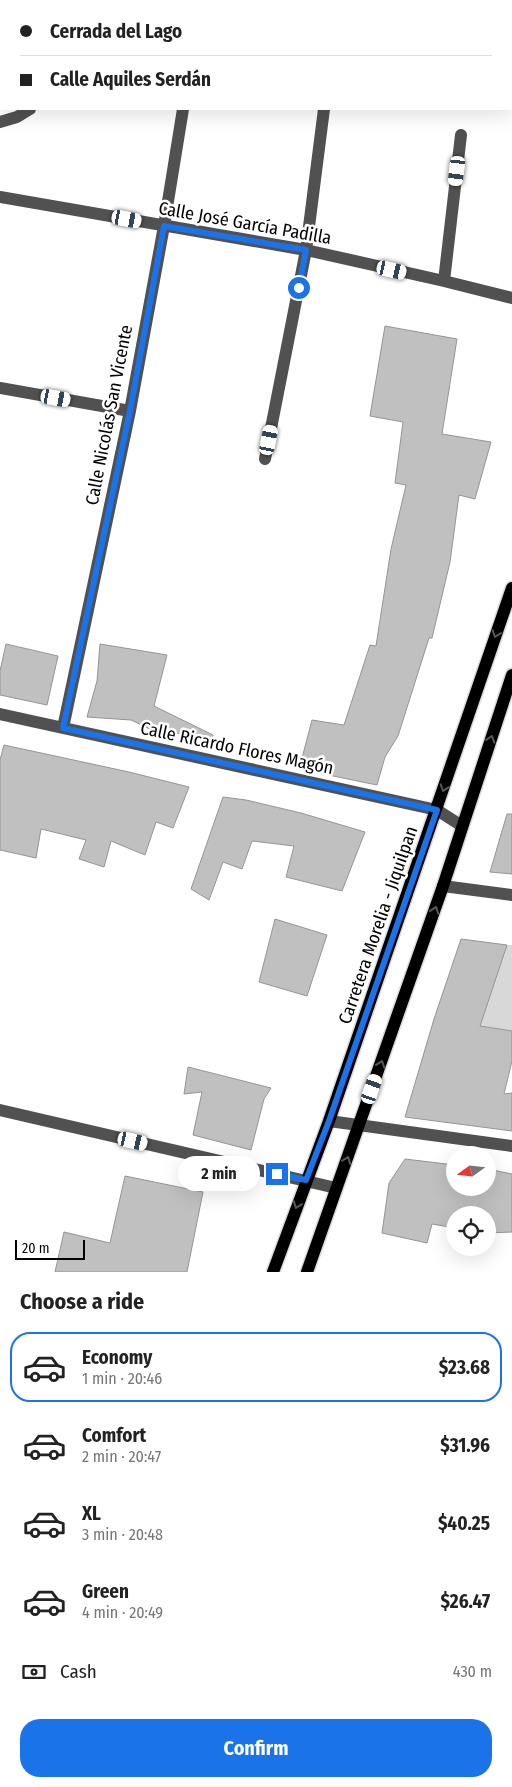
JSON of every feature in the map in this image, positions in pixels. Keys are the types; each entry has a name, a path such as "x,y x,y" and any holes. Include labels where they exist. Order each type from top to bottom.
{"main road":[{"name":"Carretera Morelia - Jiquilpan","path":"273,1272 329,1121 512,588"},
{"path":"307,1272 444,886 512,675"}],"street":[{"path":"0,122 17,117 28,110"},
{"name":"Calle Nicolás San Vicente","path":"63,728 130,411 164,226 182,110"},
{"path":"265,459 306,250 324,110"},
{"path":"444,281 461,134"},
{"name":"Calle José García Padilla","path":"0,197 306,250 512,298"},
{"path":"0,388 130,411"},
{"name":"Calle Ricardo Flores Magón","path":"0,714 437,810 462,826"},
{"path":"444,886 512,895"},
{"path":"0,1110 336,1188"},
{"path":"329,1121 512,1146"}],"shaded area":[{"path":"507,945 512,945 512,1031 480,1026"}],"building":[{"path":"385,326 457,339 442,434 491,442 475,499 459,495 450,562 432,638 429,638 398,736 385,757 377,785 333,776 301,762 312,720 344,725 370,645 376,646 391,549 406,485 395,483 403,422 370,416"},
{"path":"6,644 58,656 47,705 0,695 0,671"},
{"path":"100,644 167,655 154,706 213,735 212,739 150,729 131,720 87,717 97,681"},
{"path":"4,745 189,787 173,828 156,822 145,855 111,841 104,867 79,859 86,840 41,829 36,858 0,850 0,760"},
{"path":"223,797 246,800 301,813 365,832 342,891 286,877 294,846 252,841 242,869 223,862 209,900 191,889"},
{"path":"507,814 512,814 512,874 490,872"},
{"path":"275,919 327,935 307,996 259,982"},
{"path":"461,939 507,945 480,1026 512,1031 512,1061 504,1094 512,1093 512,1131 405,1117 434,1019"},
{"path":"188,1067 271,1088 264,1099 251,1150 193,1135 202,1092 184,1094"},
{"path":"405,1159 446,1164 446,1196 496,1196 496,1171 512,1174 512,1232 496,1233 496,1206 446,1206 446,1226 432,1224 427,1243 382,1233 389,1183"},
{"path":"125,1176 203,1192 187,1272 55,1272 64,1232 110,1243"}],"route":[{"path":"277,1174 306,1180 329,1121 437,810 63,728 130,411 164,226 306,250 299,288"}]}
